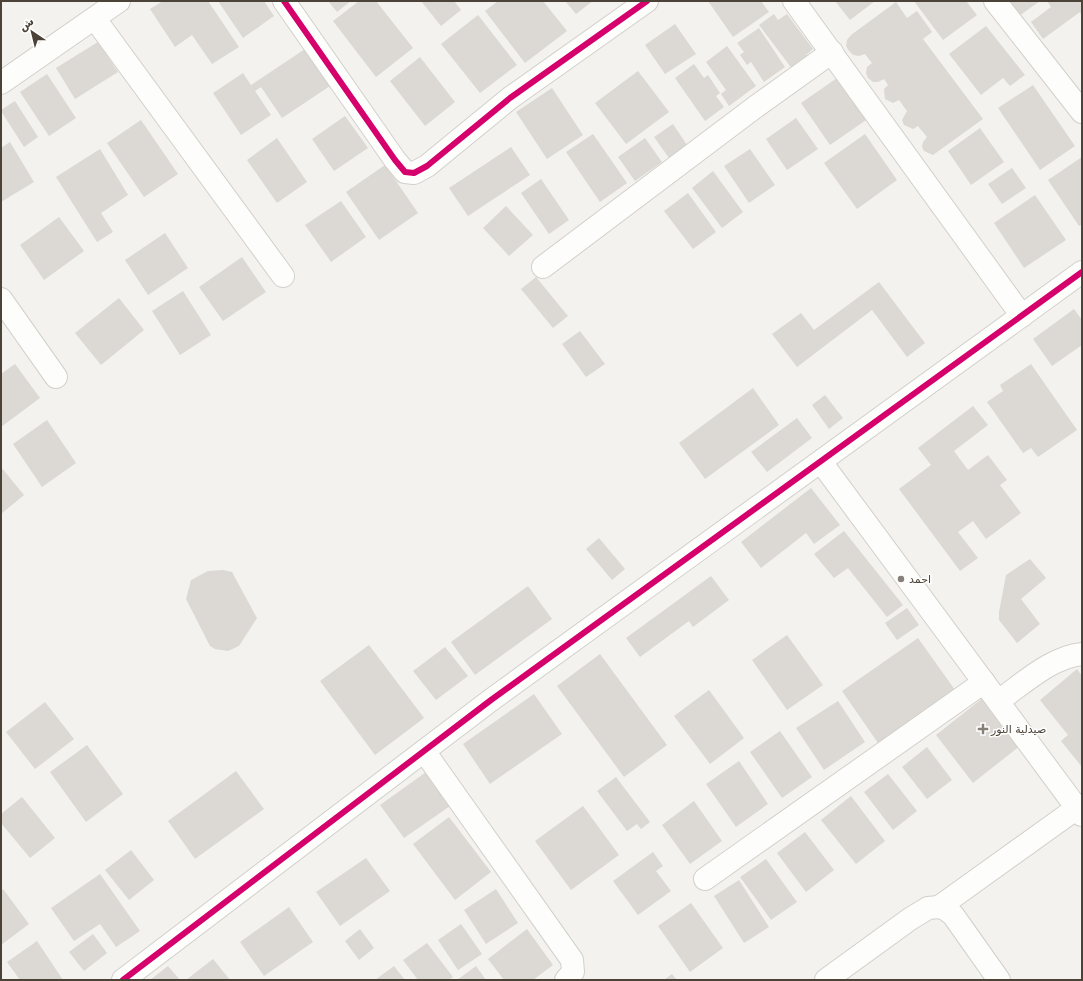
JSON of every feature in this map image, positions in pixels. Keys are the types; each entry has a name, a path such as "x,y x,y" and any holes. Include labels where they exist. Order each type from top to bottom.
{"street":[{"path":"1,83 119,1"},
{"path":"284,1 395,160 405,172 414,173 427,166 510,98 647,1"},
{"path":"794,1 1022,316"},
{"path":"995,1 1082,112"},
{"path":"94,19 283,276"},
{"path":"542,267 832,52"},
{"path":"123,980 504,691 1082,272"},
{"path":"1,299 56,377"},
{"path":"821,462 1079,812 939,907"},
{"path":"998,701 1050,665 1072,655 1082,654"},
{"path":"705,879 984,682"},
{"path":"424,751 572,960 573,972 566,980"},
{"path":"826,980 910,919 928,908 939,907 945,909 953,915 999,980"}],"building":[{"path":"163,1 208,1 239,47 212,64 192,35 175,47 150,9"},
{"path":"218,1 264,1 274,16 243,38"},
{"path":"328,1 351,1 337,12"},
{"path":"359,1 376,1 413,48 376,77 333,21"},
{"path":"421,1 454,1 461,10 441,26"},
{"path":"498,1 543,1 567,31 525,63 485,11"},
{"path":"565,1 593,1 576,14"},
{"path":"708,1 761,1 769,12 733,37"},
{"path":"835,1 875,1 850,20"},
{"path":"914,1 966,1 977,15 943,40"},
{"path":"1008,1 1040,1 1019,16"},
{"path":"1047,1 1082,1 1082,16 1080,12 1043,39 1031,22 1051,7"},
{"path":"896,2 907,18 917,11 932,32 923,39 983,119 933,155 924,151 922,147 923,142 927,137 918,126 913,129 904,125 902,120 907,111 899,100 893,103 885,99 884,89 888,85 884,79 878,82 873,82 868,78 866,73 867,67 872,63 865,54 859,56 853,55 846,46 847,40 851,35"},
{"path":"774,14 778,20 787,14 813,49 806,55 809,58 793,70 759,25"},
{"path":"478,15 517,65 480,93 441,44"},
{"path":"675,24 696,54 665,74 645,45"},
{"path":"986,26 1025,75 1010,86 1003,78 981,95 949,54"},
{"path":"759,28 785,67 764,82 751,62 747,65 740,55 744,52 737,43"},
{"path":"98,42 118,72 75,99 56,68"},
{"path":"727,46 756,86 729,106 721,94 726,90 706,62"},
{"path":"308,47 333,84 282,118 261,87 255,91 271,115 241,135 213,93 243,73 251,85"},
{"path":"420,57 455,102 425,126 390,81"},
{"path":"694,64 704,78 708,75 720,93 716,96 724,107 705,121 675,78"},
{"path":"638,71 669,112 626,144 595,103"},
{"path":"47,74 76,118 49,136 20,92"},
{"path":"840,76 869,118 830,145 801,103"},
{"path":"1033,85 1075,146 1040,170 998,108"},
{"path":"552,88 583,135 547,159 516,112"},
{"path":"15,101 38,137 24,147 1,111"},
{"path":"345,116 368,148 334,171 312,139"},
{"path":"796,118 818,149 787,170 766,139"},
{"path":"141,120 178,174 144,197 107,143"},
{"path":"673,124 687,145 669,158 654,137"},
{"path":"980,128 1004,162 971,185 948,151"},
{"path":"593,134 627,183 600,202 566,152"},
{"path":"865,134 897,180 857,209 824,163"},
{"path":"277,138 307,182 277,203 247,160"},
{"path":"645,138 662,162 635,181 618,157"},
{"path":"10,142 34,182 1,202 1,148"},
{"path":"511,147 530,175 468,216 449,188"},
{"path":"100,149 128,195 101,213 113,232 97,242 56,177"},
{"path":"750,149 775,185 749,203 724,166"},
{"path":"1082,157 1082,224 1079,226 1048,180"},
{"path":"385,165 418,213 379,240 346,192"},
{"path":"1012,168 1026,188 1002,204 988,184"},
{"path":"713,171 743,212 722,228 692,188"},
{"path":"541,179 569,220 549,234 521,193"},
{"path":"688,193 716,232 693,249 664,211"},
{"path":"1035,195 1066,240 1024,268 994,223"},
{"path":"341,201 366,237 331,262 305,225"},
{"path":"506,206 533,235 509,256 483,228"},
{"path":"59,217 84,251 44,280 20,245"},
{"path":"165,233 188,268 148,295 125,260"},
{"path":"242,257 266,292 223,321 199,287"},
{"path":"536,277 568,316 553,328 521,289"},
{"path":"879,282 925,343 907,357 872,310 797,367 772,334 801,313 814,330"},
{"path":"183,291 211,335 180,355 152,311"},
{"path":"119,298 144,330 101,365 75,333"},
{"path":"1074,309 1082,320 1082,345 1052,366 1033,339"},
{"path":"580,331 605,364 586,377 562,344"},
{"path":"15,364 40,398 1,427 1,374"},
{"path":"1031,364 1077,430 1038,457 1031,448 1023,453 987,402 1003,391 1000,385"},
{"path":"753,388 779,425 705,479 679,443"},
{"path":"825,395 843,418 829,429 812,405"},
{"path":"973,406 988,425 954,451 968,470 988,455 1007,480 1000,485 1021,513 986,539 973,521 958,532 978,558 960,571 899,489 931,465 918,448"},
{"path":"797,418 812,438 767,472 751,452"},
{"path":"47,420 76,463 42,487 13,444"},
{"path":"1,467 24,495 1,514"},
{"path":"811,488 840,525 814,544 806,533 761,568 741,542"},
{"path":"844,531 903,605 887,617 848,568 834,578 814,554"},
{"path":"599,538 625,569 612,580 586,549"},
{"path":"1030,559 1046,578 1021,599 1040,624 1017,643 999,620 999,612 1006,575"},
{"path":"223,570 232,572 257,618 239,646 228,651 215,649 210,646 186,599 191,580 208,571"},
{"path":"711,576 729,600 693,627 689,621 640,657 626,638"},
{"path":"528,586 552,619 475,675 451,642"},
{"path":"907,608 919,625 897,640 885,623"},
{"path":"787,635 823,685 787,710 752,660"},
{"path":"918,638 955,690 878,743 842,691"},
{"path":"369,645 424,718 375,755 320,681"},
{"path":"445,647 468,676 436,700 413,671"},
{"path":"600,654 667,745 624,777 557,686"},
{"path":"1077,669 1082,676 1082,767 1061,741 1068,735 1040,700"},
{"path":"709,690 744,738 710,764 674,716"},
{"path":"534,694 562,734 490,784 463,744"},
{"path":"984,697 1021,745 973,783 936,735"},
{"path":"838,701 865,742 824,770 796,728"},
{"path":"45,702 74,739 35,769 6,732"},
{"path":"780,731 812,777 782,798 750,752"},
{"path":"87,745 123,794 86,822 50,772"},
{"path":"927,747 952,780 927,799 902,767"},
{"path":"739,761 768,804 736,827 706,784"},
{"path":"429,770 453,804 404,838 380,805"},
{"path":"236,771 264,809 195,859 168,821"},
{"path":"888,774 917,811 893,830 864,792"},
{"path":"616,777 650,822 641,829 637,824 627,831 597,791"},
{"path":"851,796 885,841 856,864 821,820"},
{"path":"22,797 55,838 30,858 1,823 1,814"},
{"path":"694,801 722,841 690,864 662,825"},
{"path":"583,806 619,855 571,890 535,841"},
{"path":"449,817 491,872 455,900 413,844"},
{"path":"805,832 834,870 806,892 777,853"},
{"path":"131,850 154,880 129,900 105,870"},
{"path":"653,852 663,866 656,871 671,891 638,915 613,881"},
{"path":"366,858 390,891 340,926 316,892"},
{"path":"766,859 797,902 771,920 740,877"},
{"path":"100,874 140,931 116,947 100,924 74,941 51,908"},
{"path":"739,880 769,927 744,943 714,896"},
{"path":"3,889 29,924 1,945 1,891"},
{"path":"496,889 518,923 486,944 464,910"},
{"path":"691,903 723,948 690,972 658,926"},
{"path":"289,907 313,942 264,976 240,942"},
{"path":"461,924 482,954 458,970 438,940"},
{"path":"360,929 374,948 359,960 345,941"},
{"path":"527,929 553,965 533,980 504,980 488,959"},
{"path":"93,934 107,953 84,971 69,952"},
{"path":"37,941 63,980 20,980 7,962"},
{"path":"427,943 453,977 449,980 418,980 403,960"},
{"path":"213,959 230,980 186,980"},
{"path":"168,966 180,980 150,980"},
{"path":"394,966 405,980 375,980"},
{"path":"476,966 486,980 457,980"},
{"path":"672,974 677,980 664,980"}],"cycle path":[{"path":"284,1 395,160 405,172 414,173 427,166 510,98 647,1"},
{"path":"123,980 491,700 1082,272"}],"place":[{"name":"احمد","path":"901,579"},
{"name":"صيدلية النور","path":"983,729"}]}
